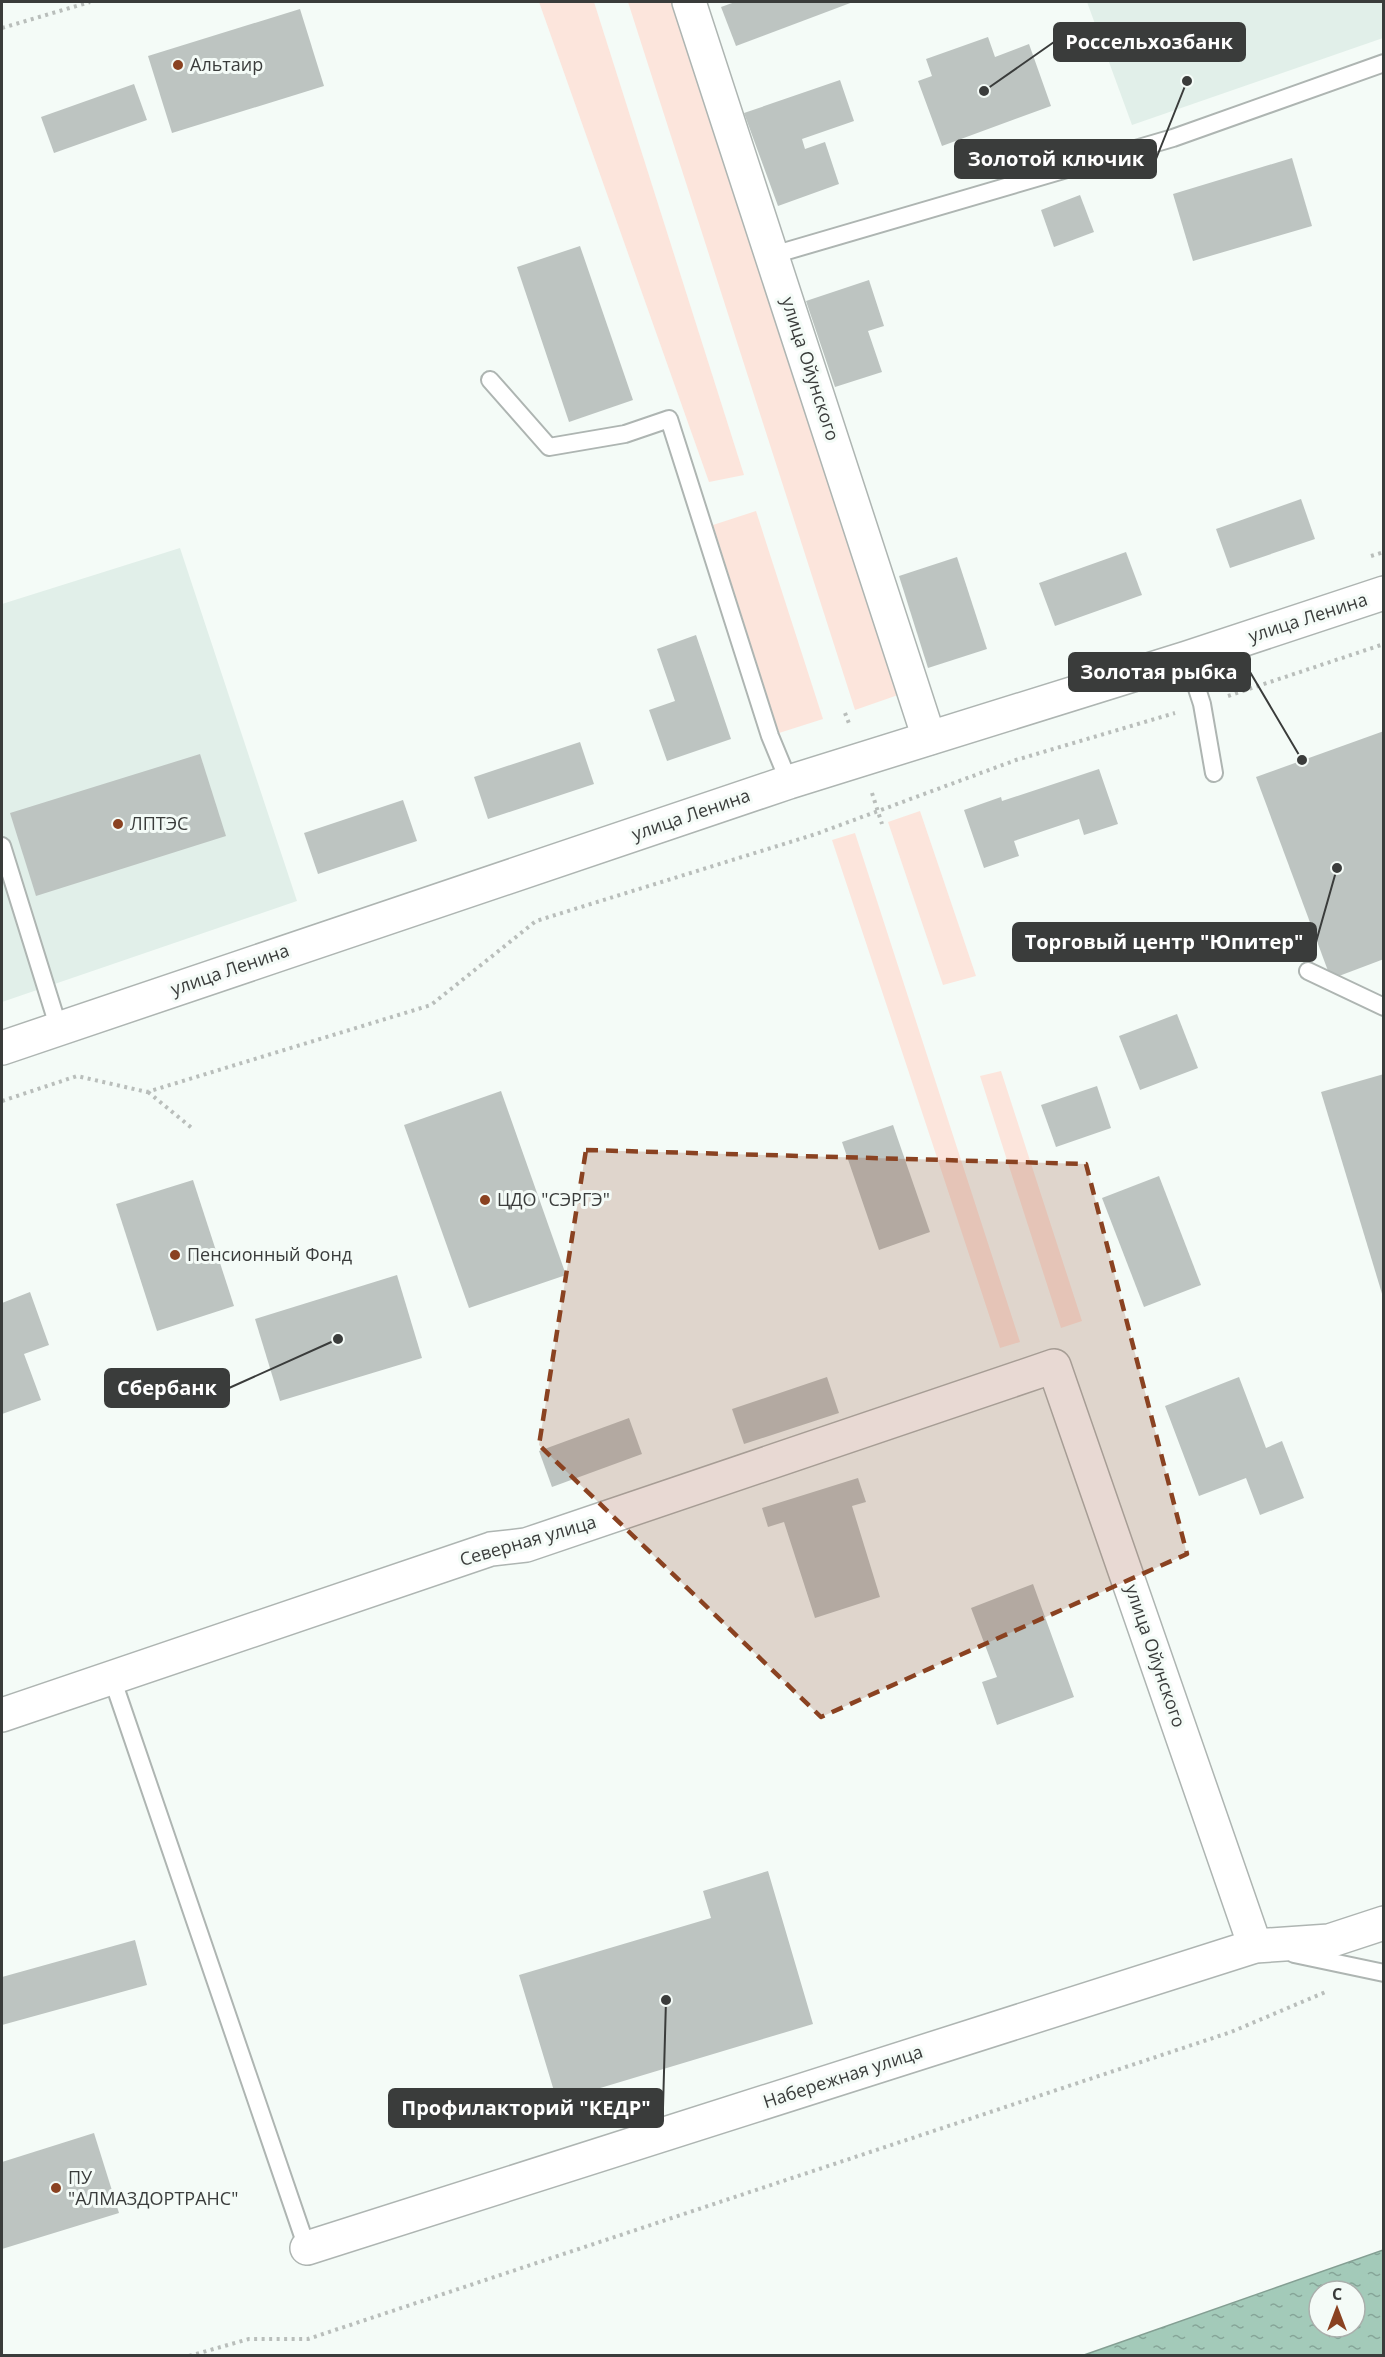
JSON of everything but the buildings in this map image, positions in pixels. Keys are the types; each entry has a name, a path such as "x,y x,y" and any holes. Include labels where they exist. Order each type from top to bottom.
{"street":[{"name":"улица Ойунского","path":"689,2 929,738"},
{"name":"улица Ленина","path":"2,1048 789,782 1187,658 1383,593"},
{"name":"улица Ойунского","path":"1054,1366 1255,1946"},
{"name":"Северная улица","path":"2,1714 491,1549 526,1545 1054,1366"},
{"name":"Набережная улица","path":"307,2248 1255,1946 1329,1941 1383,1923"}],"lane":[{"path":"773,255 1173,138 1383,63"},
{"path":"490,380 549,447 626,434 669,419 770,736 789,782"},
{"path":"1187,658 1202,704 1214,773"},
{"path":"2,846 59,1029"},
{"path":"1308,971 1383,1007"},
{"path":"112,1678 307,2248"},
{"path":"1255,1946 1379,1972"}],"path":[{"path":"2,28 90,2"},
{"path":"147,1092 431,1005 536,921 816,834 1016,760 1202,704 1383,644"},
{"path":"2,1101 77,1076 147,1092 193,1129"},
{"path":"189,2355 249,2339 308,2339 1231,2032 1379,1972"}],"highlighted area":[{"path":"586,1150 1086,1164 1187,1554 821,1717 539,1445"}],"shaded area":[{"path":"539,2 594,2 744,475 709,482"},
{"path":"628,2 678,2 898,695 855,710"},
{"path":"1087,2 1383,2 1383,38 1132,125"},
{"path":"756,511 823,719 779,733 713,525"},
{"path":"180,548 297,901 2,1002 2,604"},
{"path":"920,811 976,976 943,985 888,822"},
{"path":"855,833 1020,1342 1000,1348 832,840"},
{"path":"1001,1071 1082,1321 1061,1328 980,1076"}],"water":[{"path":"1383,2250 1383,2355 1084,2355"}],"place":[{"name":"Альтаир","path":"178,65"},
{"name":"Золотой ключик","path":"1187,81"},
{"name":"Россельхозбанк","path":"984,91"},
{"name":"Золотая рыбка","path":"1302,760"},
{"name":"ЛПТЭС","path":"118,824"},
{"name":"Торговый центр \"Юпитер\"","path":"1337,868"},
{"name":"ЦДО \"СЭРГЭ\"","path":"485,1200"},
{"name":"Пенсионный Фонд","path":"175,1255"},
{"name":"Сбербанк","path":"338,1339"},
{"name":"Профилакторий \"КЕДР\"","path":"666,2000"},
{"name":"ПУ \"АЛМАЗДОРТРАНС\"","path":"56,2188"}]}
